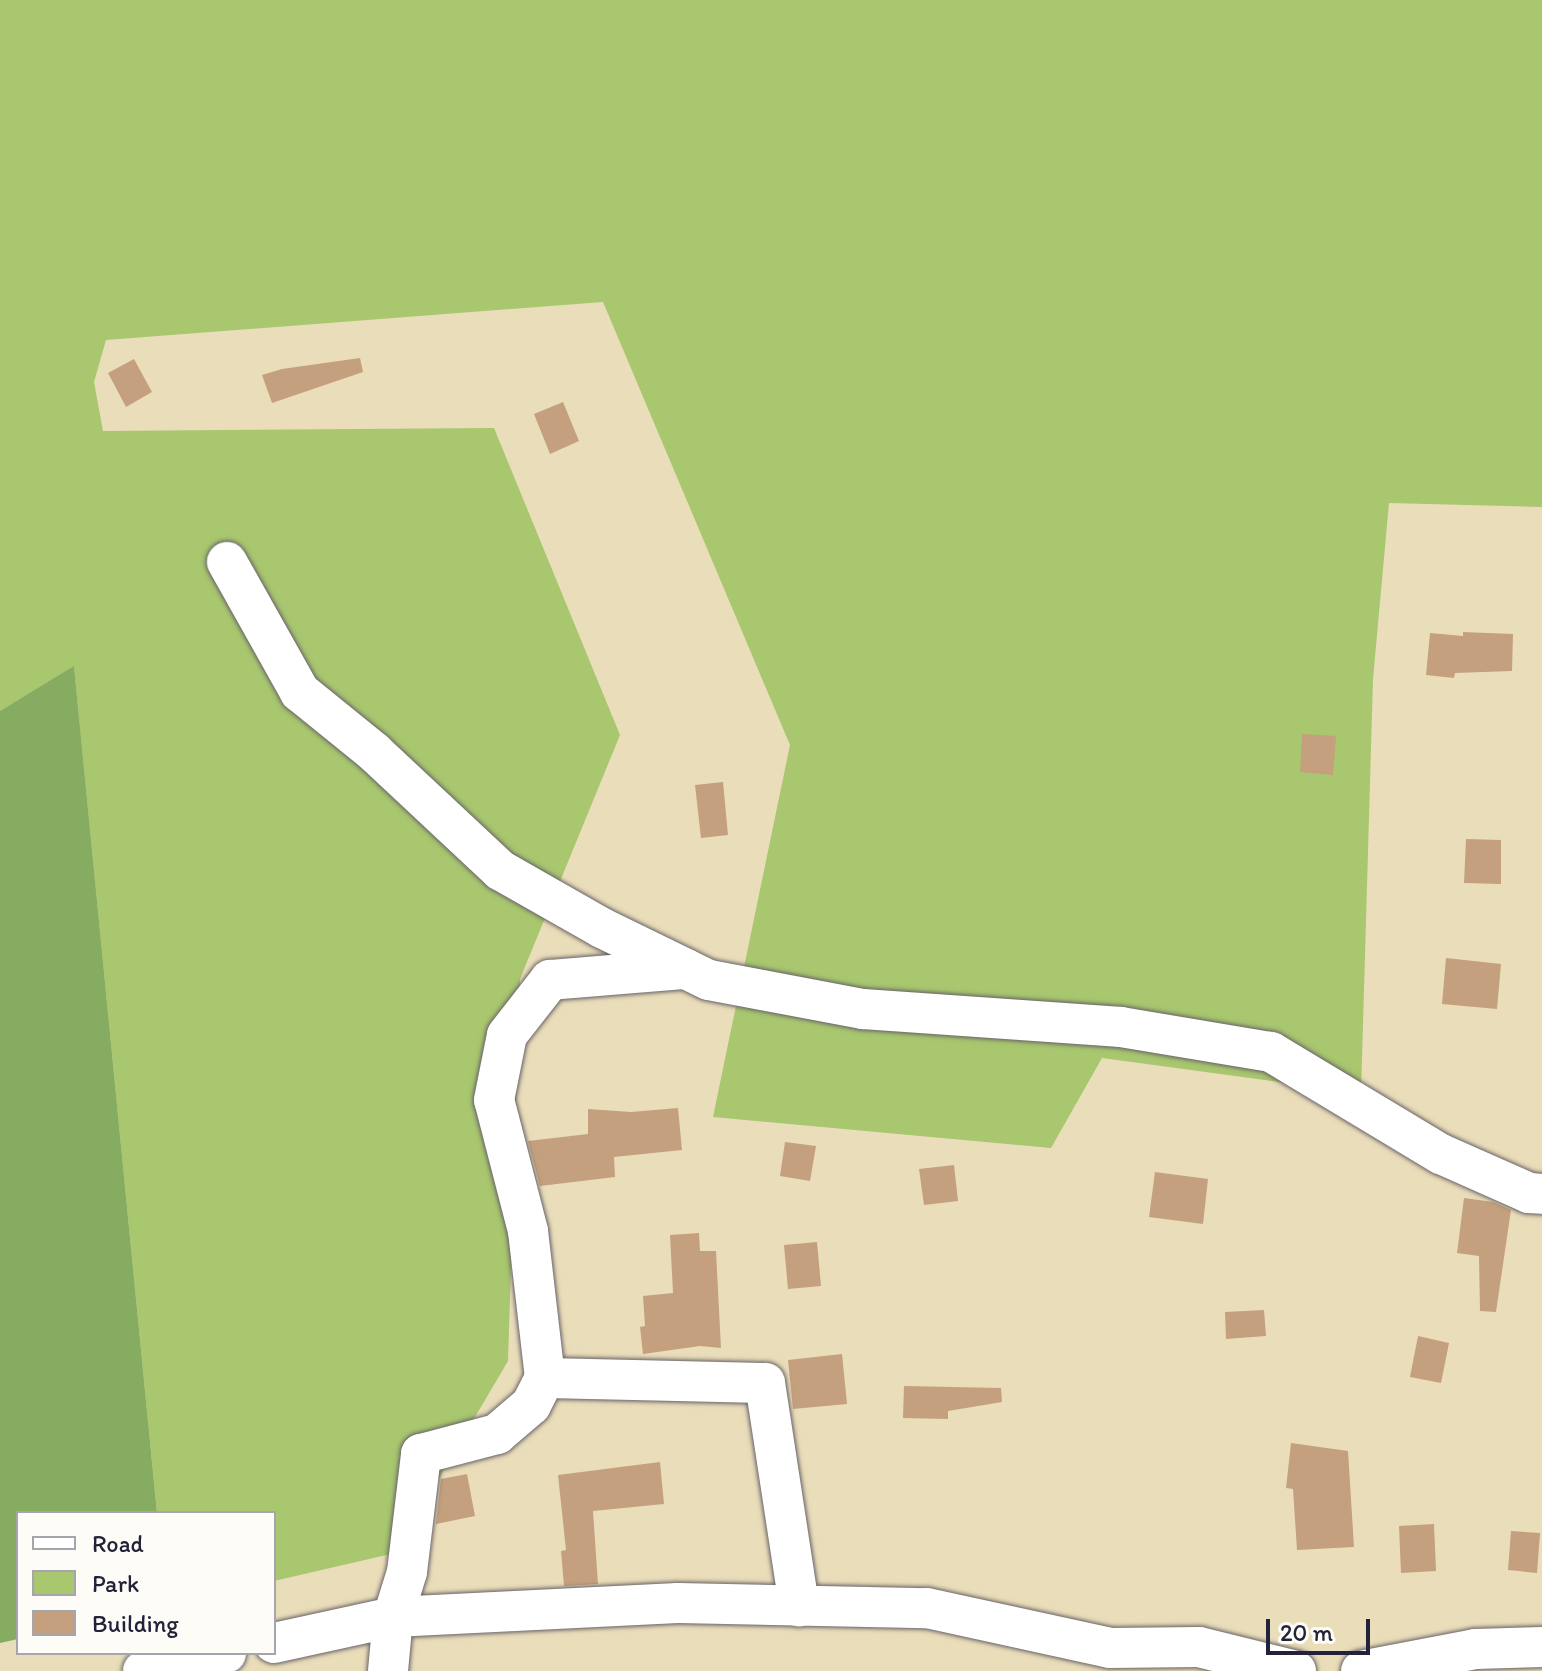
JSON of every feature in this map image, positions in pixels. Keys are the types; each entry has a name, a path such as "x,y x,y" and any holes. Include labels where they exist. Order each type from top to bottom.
{"street":[{"path":"227,562 300,692 374,752 500,870 602,928 686,969 709,980 863,1009 1121,1027 1271,1052 1441,1154 1529,1193 1542,1194"},
{"path":"388,1671 393,1617 407,1572 421,1454 497,1434 531,1405 545,1378 528,1231 494,1100 507,1035 550,980 686,969"},
{"path":"545,1378 765,1383 799,1606"},
{"path":"276,1643 393,1617 678,1603 927,1608 1112,1660 1199,1647 1296,1671"},
{"path":"1361,1671 1475,1649 1542,1647"},
{"path":"143,1671 217,1655"}],"green space":[{"path":"0,0 1542,0 1542,507 1389,503 1373,679 1361,1093 1102,1058 1051,1148 713,1117 790,745 603,302 106,340 94,382 103,431 494,428 620,735 520,979 508,1361 395,1553 276,1581 276,1511 157,1511 74,667 0,711"},
{"path":"74,666 157,1511 16,1511 16,1639 0,1643 0,711"}],"building":[{"path":"360,358 363,372 272,403 262,375 282,369"},
{"path":"134,359 152,392 126,407 108,373"},
{"path":"563,402 579,441 550,454 534,414"},
{"path":"1463,632 1513,634 1512,671 1455,673 1454,678 1426,675 1430,633 1463,636"},
{"path":"1302,734 1336,736 1333,775 1300,772"},
{"path":"723,782 728,835 701,838 695,785"},
{"path":"1466,839 1501,840 1501,884 1464,883"},
{"path":"1446,958 1501,964 1497,1009 1442,1004"},
{"path":"678,1108 682,1150 614,1157 615,1177 540,1186 528,1141 588,1134 588,1109 631,1112"},
{"path":"785,1142 816,1146 810,1181 780,1176"},
{"path":"954,1165 958,1201 924,1205 919,1169"},
{"path":"1155,1172 1208,1179 1203,1224 1149,1217"},
{"path":"1464,1198 1493,1202 1511,1210 1496,1312 1480,1311 1479,1256 1457,1253"},
{"path":"699,1233 700,1251 716,1251 721,1348 700,1346 643,1354 640,1327 645,1326 643,1296 673,1293 670,1235"},
{"path":"817,1242 821,1286 788,1289 784,1245"},
{"path":"1264,1310 1266,1336 1226,1339 1225,1312"},
{"path":"1418,1336 1449,1343 1441,1383 1410,1377"},
{"path":"842,1354 847,1404 793,1409 788,1360"},
{"path":"904,1386 1001,1388 1002,1402 948,1411 948,1419 903,1418"},
{"path":"1291,1443 1348,1451 1354,1547 1297,1550 1293,1489 1286,1488"},
{"path":"660,1462 664,1504 593,1511 598,1584 564,1586 561,1551 566,1550 558,1475"},
{"path":"467,1474 475,1516 436,1524 441,1479"},
{"path":"1434,1524 1436,1571 1401,1573 1399,1526"},
{"path":"1511,1531 1540,1533 1537,1573 1508,1570"}]}
